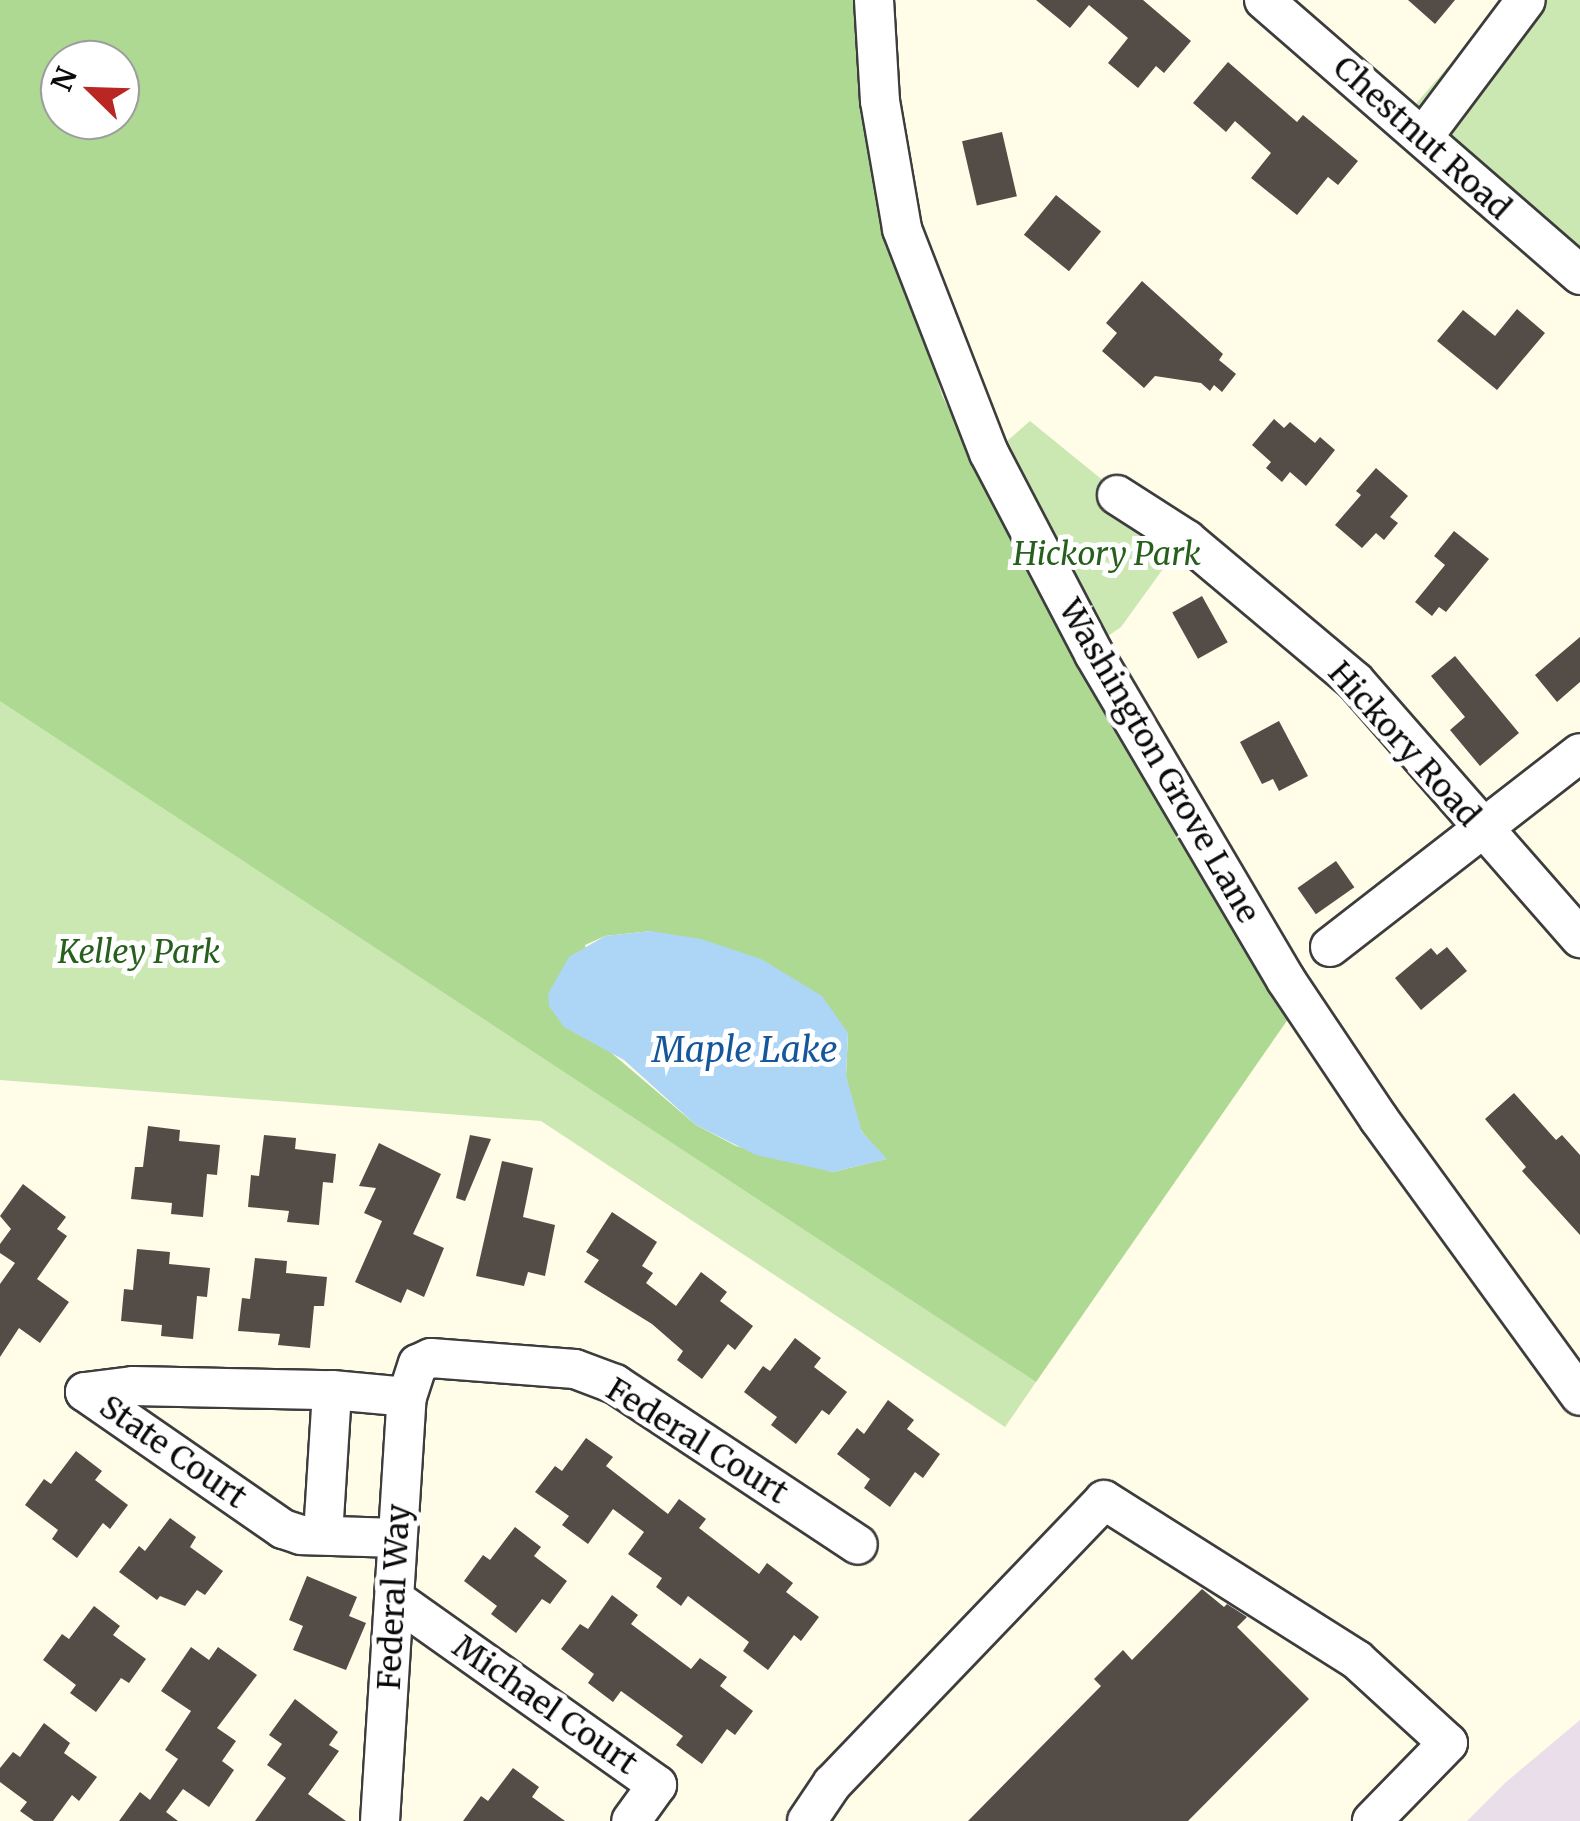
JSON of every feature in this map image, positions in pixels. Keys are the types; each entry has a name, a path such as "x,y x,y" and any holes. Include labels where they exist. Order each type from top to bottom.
{"street":[{"name":"Washington Grove Lane","path":"874,0 880,101 902,229 989,453 1094,654 1286,980 1379,1119 1580,1396"},
{"name":"Chestnut Road","path":"1264,0 1578,268"},
{"path":"1424,137 1526,0"},
{"name":"Hickory Road","path":"1117,496 1188,540 1355,681 1580,938"},
{"path":"1330,947 1484,832 1580,754"},
{"name":"Federal Court","path":"410,1385 418,1364 431,1358 575,1369 614,1384 858,1545"},
{"name":"State Court","path":"396,1538 283,1529 86,1392 133,1386 332,1390 410,1385"},
{"name":"Federal Way","path":"380,1821 396,1600 396,1538 410,1385"},
{"path":"324,1535 332,1390"},
{"path":"806,1821 832,1784 1104,1500 1357,1660 1448,1743 1372,1821"},
{"name":"Michael Court","path":"396,1600 658,1785 631,1821"}],"shaded area":[{"path":"1580,1720 1580,1821 1467,1821 1505,1783"}],"green space":[{"path":"0,0 863,0 899,256 942,395 996,506 1293,1012 1036,1382 0,701","holes":["651,931 848,1033 846,1076 851,1105 862,1132 886,1159 833,1172 736,1146 696,1125 608,1050 585,945 605,936"]},
{"path":"1506,0 1580,0 1580,264 1407,114"},
{"name":"Hickory Park","path":"1030,421 1181,544 1121,627 1095,645 991,455"},
{"name":"Kelley Park","path":"0,695 1036,1382 1005,1427 541,1121 0,1080"}],"water":[{"name":"Maple Lake","path":"651,931 701,939 761,959 822,996 848,1033 846,1076 862,1132 887,1159 833,1172 756,1155 696,1125 624,1060 564,1027 549,1006 548,994 569,957 605,936"}],"building":[{"path":"1036,0 1143,0 1191,41 1164,73 1156,66 1138,88 1108,63 1128,38 1089,5 1070,28"},
{"path":"1408,0 1455,0 1435,24"},
{"path":"1228,62 1297,122 1303,115 1358,161 1338,185 1328,177 1297,215 1251,178 1271,153 1235,121 1226,132 1193,103"},
{"path":"1002,132 1017,196 977,206 962,141"},
{"path":"1056,195 1101,232 1069,271 1024,235"},
{"path":"1142,281 1223,354 1219,360 1236,374 1222,392 1214,385 1210,391 1201,383 1155,376 1144,388 1102,351 1117,333 1106,323"},
{"path":"1517,309 1545,333 1497,390 1437,341 1463,310 1495,336"},
{"path":"1274,419 1284,428 1290,422 1315,443 1320,437 1335,450 1306,486 1290,472 1282,482 1266,468 1271,462 1252,445"},
{"path":"1376,468 1408,496 1390,517 1398,523 1384,540 1376,533 1362,548 1335,525 1361,495 1356,491"},
{"path":"1454,531 1489,559 1446,612 1439,607 1432,616 1415,602 1445,565 1434,556"},
{"path":"1202,596 1228,642 1198,659 1172,612"},
{"path":"1580,637 1580,682 1557,702 1535,675"},
{"path":"1455,656 1519,733 1480,766 1450,730 1465,717 1431,676"},
{"path":"1279,721 1308,776 1279,791 1273,779 1262,784 1240,742"},
{"path":"1336,861 1354,887 1316,914 1297,888"},
{"path":"1447,947 1467,971 1421,1010 1395,978 1431,948 1437,955"},
{"path":"1514,1093 1556,1140 1562,1135 1580,1155 1580,1235 1522,1171 1526,1167 1485,1119"},
{"path":"148,1126 180,1130 179,1141 220,1145 217,1175 207,1174 203,1217 171,1214 172,1203 131,1199 135,1167 143,1167"},
{"path":"264,1135 296,1138 295,1149 336,1154 333,1183 323,1182 319,1225 287,1222 289,1211 248,1207 251,1175 259,1176"},
{"path":"470,1135 491,1139 465,1201 456,1198"},
{"path":"379,1143 441,1174 413,1234 444,1248 424,1297 407,1289 401,1303 355,1282 382,1221 364,1213 376,1188 359,1186"},
{"path":"502,1161 533,1168 523,1217 555,1225 545,1276 528,1272 524,1286 476,1276"},
{"path":"23,1184 66,1217 57,1229 67,1236 37,1279 69,1302 40,1343 19,1328 0,1357 0,1284 15,1263 0,1253 0,1244 11,1229 0,1216"},
{"path":"612,1212 657,1242 642,1266 653,1273 646,1283 676,1306 701,1272 727,1292 720,1301 753,1326 735,1350 728,1344 702,1379 677,1360 683,1351 652,1324 584,1282 599,1260 586,1252"},
{"path":"137,1249 170,1252 169,1264 210,1268 207,1297 197,1296 193,1339 161,1336 162,1325 121,1321 124,1289 133,1290"},
{"path":"255,1258 287,1261 286,1273 327,1277 324,1306 314,1306 310,1348 278,1345 280,1334 238,1331 242,1298 250,1299"},
{"path":"795,1338 821,1358 814,1367 847,1392 829,1415 822,1410 796,1444 771,1425 777,1417 744,1392 763,1366 770,1371"},
{"path":"888,1400 914,1420 907,1429 940,1454 923,1478 915,1472 890,1507 864,1488 870,1479 837,1454 857,1428 864,1434"},
{"path":"586,1438 613,1457 606,1466 668,1514 679,1499 706,1519 699,1528 759,1574 767,1563 793,1583 786,1592 819,1617 801,1641 794,1635 768,1670 743,1651 749,1642 688,1596 681,1606 656,1587 662,1578 628,1554 644,1532 613,1509 588,1544 562,1525 569,1516 535,1492 555,1466 562,1471"},
{"path":"76,1451 102,1471 95,1480 128,1505 110,1529 103,1523 77,1558 52,1539 58,1530 25,1505 44,1479 51,1484"},
{"path":"170,1518 196,1537 190,1547 223,1571 205,1595 197,1590 185,1606 160,1596 157,1600 119,1572 139,1546 145,1551"},
{"path":"515,1527 541,1547 534,1556 567,1581 550,1604 542,1599 516,1633 491,1614 497,1606 464,1581 483,1555 490,1560"},
{"path":"307,1576 357,1597 349,1616 366,1623 346,1670 293,1650 303,1626 289,1620"},
{"path":"1202,1589 1224,1607 1227,1604 1247,1617 1237,1627 1309,1699 1188,1821 968,1821 1101,1686 1094,1679 1123,1650 1132,1660"},
{"path":"612,1595 638,1615 631,1624 691,1669 700,1658 727,1677 720,1686 753,1711 735,1735 727,1729 702,1764 676,1745 683,1736 621,1691 613,1702 588,1683 594,1674 561,1649 580,1624 588,1629"},
{"path":"94,1606 120,1626 113,1635 146,1659 129,1683 121,1678 96,1712 70,1693 76,1685 43,1660 62,1634 69,1639"},
{"path":"191,1647 209,1660 218,1647 257,1675 217,1728 236,1741 222,1761 234,1770 209,1807 183,1789 166,1812 178,1821 119,1821 140,1792 150,1800 178,1759 165,1750 191,1711 161,1691"},
{"path":"295,1699 338,1732 329,1745 339,1751 308,1794 346,1821 255,1821 286,1778 267,1765 282,1744 269,1735"},
{"path":"44,1723 70,1743 64,1753 97,1777 79,1801 72,1795 53,1821 34,1821 20,1811 27,1802 0,1782 0,1768 13,1752 20,1757"},
{"path":"513,1768 539,1787 532,1797 565,1821 463,1821 481,1796 488,1801"}]}
